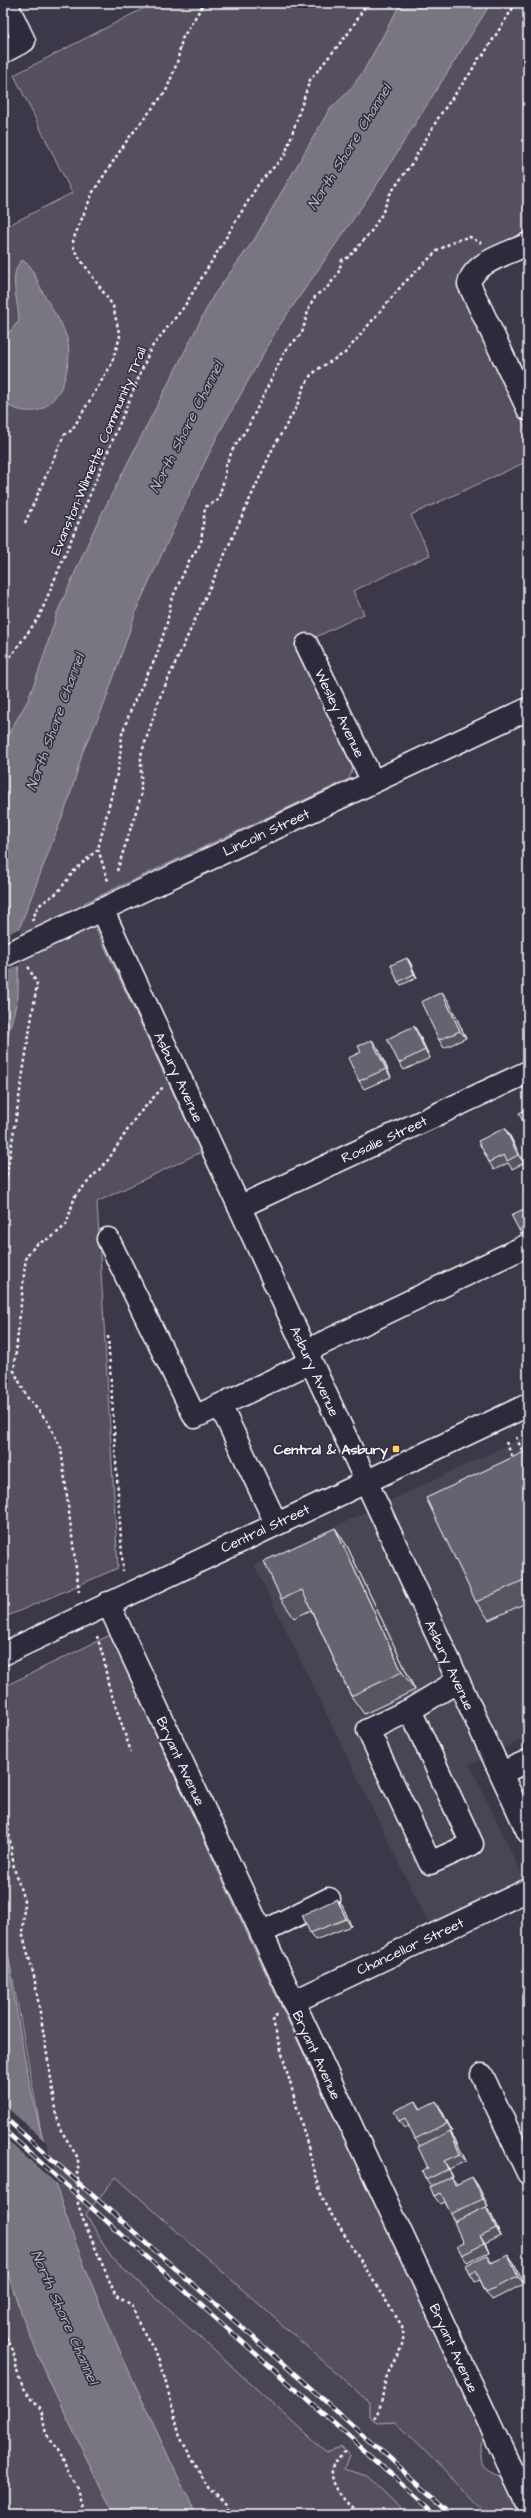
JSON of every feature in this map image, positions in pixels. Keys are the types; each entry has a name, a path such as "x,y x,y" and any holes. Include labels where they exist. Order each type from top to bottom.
{"street":[{"path":"3,52 24,41 6,3"},
{"path":"528,244 482,266 470,277 469,284 528,409"},
{"name":"Wesley Avenue","path":"306,645 373,782"},
{"name":"Lincoln Street","path":"3,956 528,709"},
{"name":"Asbury Avenue","path":"102,909 528,1832"},
{"name":"Rosalie Street","path":"239,1207 528,1072"},
{"path":"108,1239 195,1417 220,1405 308,1356 528,1245"},
{"path":"220,1405 276,1523"},
{"name":"Central Street","path":"3,1654 276,1523 528,1405"},
{"name":"Bryant Avenue","path":"108,1603 528,2506"},
{"path":"410,1710 472,1844 430,1863 368,1730 410,1710 458,1681"},
{"path":"500,1773 528,1761"},
{"name":"Chancellor Street","path":"293,2002 528,1890"},
{"path":"261,1933 329,1899"},
{"path":"482,2075 528,2173"}],"path":[{"path":"25,523 64,435 72,430 111,366 120,337 113,306 74,250 73,240 93,192 128,139 166,91 177,63 182,39 204,3"},
{"name":"Evanston-Wilmette Community Trail","path":"3,667 39,617 151,348 184,307 259,183 285,155 310,80 350,31 367,3"},
{"path":"108,881 98,849 119,766 122,734 133,704 156,657 167,623 171,601 189,561 201,543 205,507 218,500 225,476 226,465 233,449 248,427 285,351 302,333 309,308 316,295 326,289 338,274 342,260 349,257 370,233 382,214 390,194 412,163 440,115 471,72 478,59 482,57 516,3"},
{"path":"117,871 140,796 141,754 160,697 273,448 296,408 311,375 344,353 403,284 437,251 456,240 470,238 481,243 500,257"},
{"path":"31,929 31,921 38,906 58,892 74,871 98,849"},
{"path":"3,1199 37,984 28,966 29,959"},
{"path":"79,1592 61,1448 48,1422 27,1397 14,1371 26,1256 37,1244 52,1238 66,1225 75,1196 108,1160 136,1116 163,1087"},
{"path":"108,1336 123,1571"},
{"path":"516,1437 525,1455"},
{"path":"506,1442 515,1462"},
{"path":"97,1636 104,1660 108,1684 131,1752"},
{"path":"3,1793 14,1868 24,1900 23,1936 34,1976 59,2127 78,2158 78,2204 84,2222 116,2296 132,2306 139,2324 160,2360 180,2437 210,2489 228,2505 232,2515"},
{"path":"293,2002 276,2015 273,2021 316,2179 332,2217 398,2320 404,2335 402,2347 386,2378 381,2409 373,2420"},
{"path":"3,2332 13,2350 18,2375 23,2387 42,2409 46,2434 59,2449 68,2474 76,2486 84,2515"},
{"path":"345,2451 334,2463 334,2481 339,2494 358,2515"}],"shaded area":[{"path":"154,3 528,3 528,234 469,264 462,271 458,281 528,433 528,461 411,515 430,555 353,591 364,614 295,647 353,768 349,779 84,903 201,1152 97,1202 118,1568 3,1618 3,228 72,193 14,75"},
{"path":"528,1435 528,1737 470,1765 527,1885 432,1931 254,1565"},
{"path":"110,1635 250,1940 484,2435 481,2452 481,2464 488,2472 505,2478 522,2515 488,2515 396,2422 377,2423 369,2416 369,2402 116,2177 86,2214 111,2257 326,2452 341,2447 349,2455 344,2469 366,2476 407,2515 3,2515 3,2137 56,2182 41,2132 3,1926 3,1687"},
{"path":"116,2177 369,2402 369,2416 396,2422 487,2515 407,2515 366,2476 344,2469 341,2448 326,2452 111,2257 86,2214"}],"water":[{"name":"North Shore Channel","path":"401,3 491,3 374,189 277,329 218,435 190,493 138,606 104,705 83,751 69,799 19,929 18,997 3,1054 3,757 11,729 28,700 40,668 57,613 96,525 213,296 254,240 329,110 348,92 363,72"},
{"path":"22,260 30,266 42,291 64,329 69,349 66,373 59,391 46,406 36,411 19,410 3,403 3,339 19,321 14,281 15,273"},
{"name":"North Shore Channel","path":"3,1926 29,2082 41,2133 55,2182 71,2230 110,2327 152,2422 196,2515 114,2515 52,2387 13,2289 3,2256"}],"pier":[{"path":"21,928 20,965 3,973 3,936"},
{"path":"3,2104 46,2142 59,2186 3,2137"}],"building":[{"path":"407,958 414,974 398,982 391,965"},
{"path":"442,992 460,1031 439,1040 421,1002"},
{"path":"414,1026 425,1050 399,1063 387,1039"},
{"path":"372,1040 386,1069 359,1081 348,1058 361,1052 358,1046"},
{"path":"528,1109 528,1133 519,1113"},
{"path":"505,1128 518,1155 507,1161 504,1155 489,1162 478,1141"},
{"path":"528,1207 528,1226 519,1230 511,1215"},
{"path":"526,1451 528,1454 528,1578 476,1602 426,1498"},
{"path":"335,1528 402,1672 351,1696 302,1590 281,1599 264,1561"},
{"path":"337,1899 346,1919 310,1933 302,1915"},
{"path":"416,2101 420,2109 436,2101 447,2123 415,2139 405,2118 399,2121 394,2111"},
{"path":"450,2131 460,2154 444,2161 448,2169 426,2180 422,2171 428,2168 418,2147"},
{"path":"452,2177 455,2185 472,2177 483,2199 451,2214 441,2193 434,2196 430,2187"},
{"path":"486,2207 496,2228 480,2236 484,2244 462,2255 457,2246 464,2243 454,2222"},
{"path":"487,2255 491,2263 508,2255 518,2277 486,2292 476,2271 470,2274 466,2265"}],"railway":[{"path":"3,2116 454,2515"},
{"path":"3,2129 437,2515"}],"place":[{"name":"Central & Asbury","path":"396,1449"}]}
